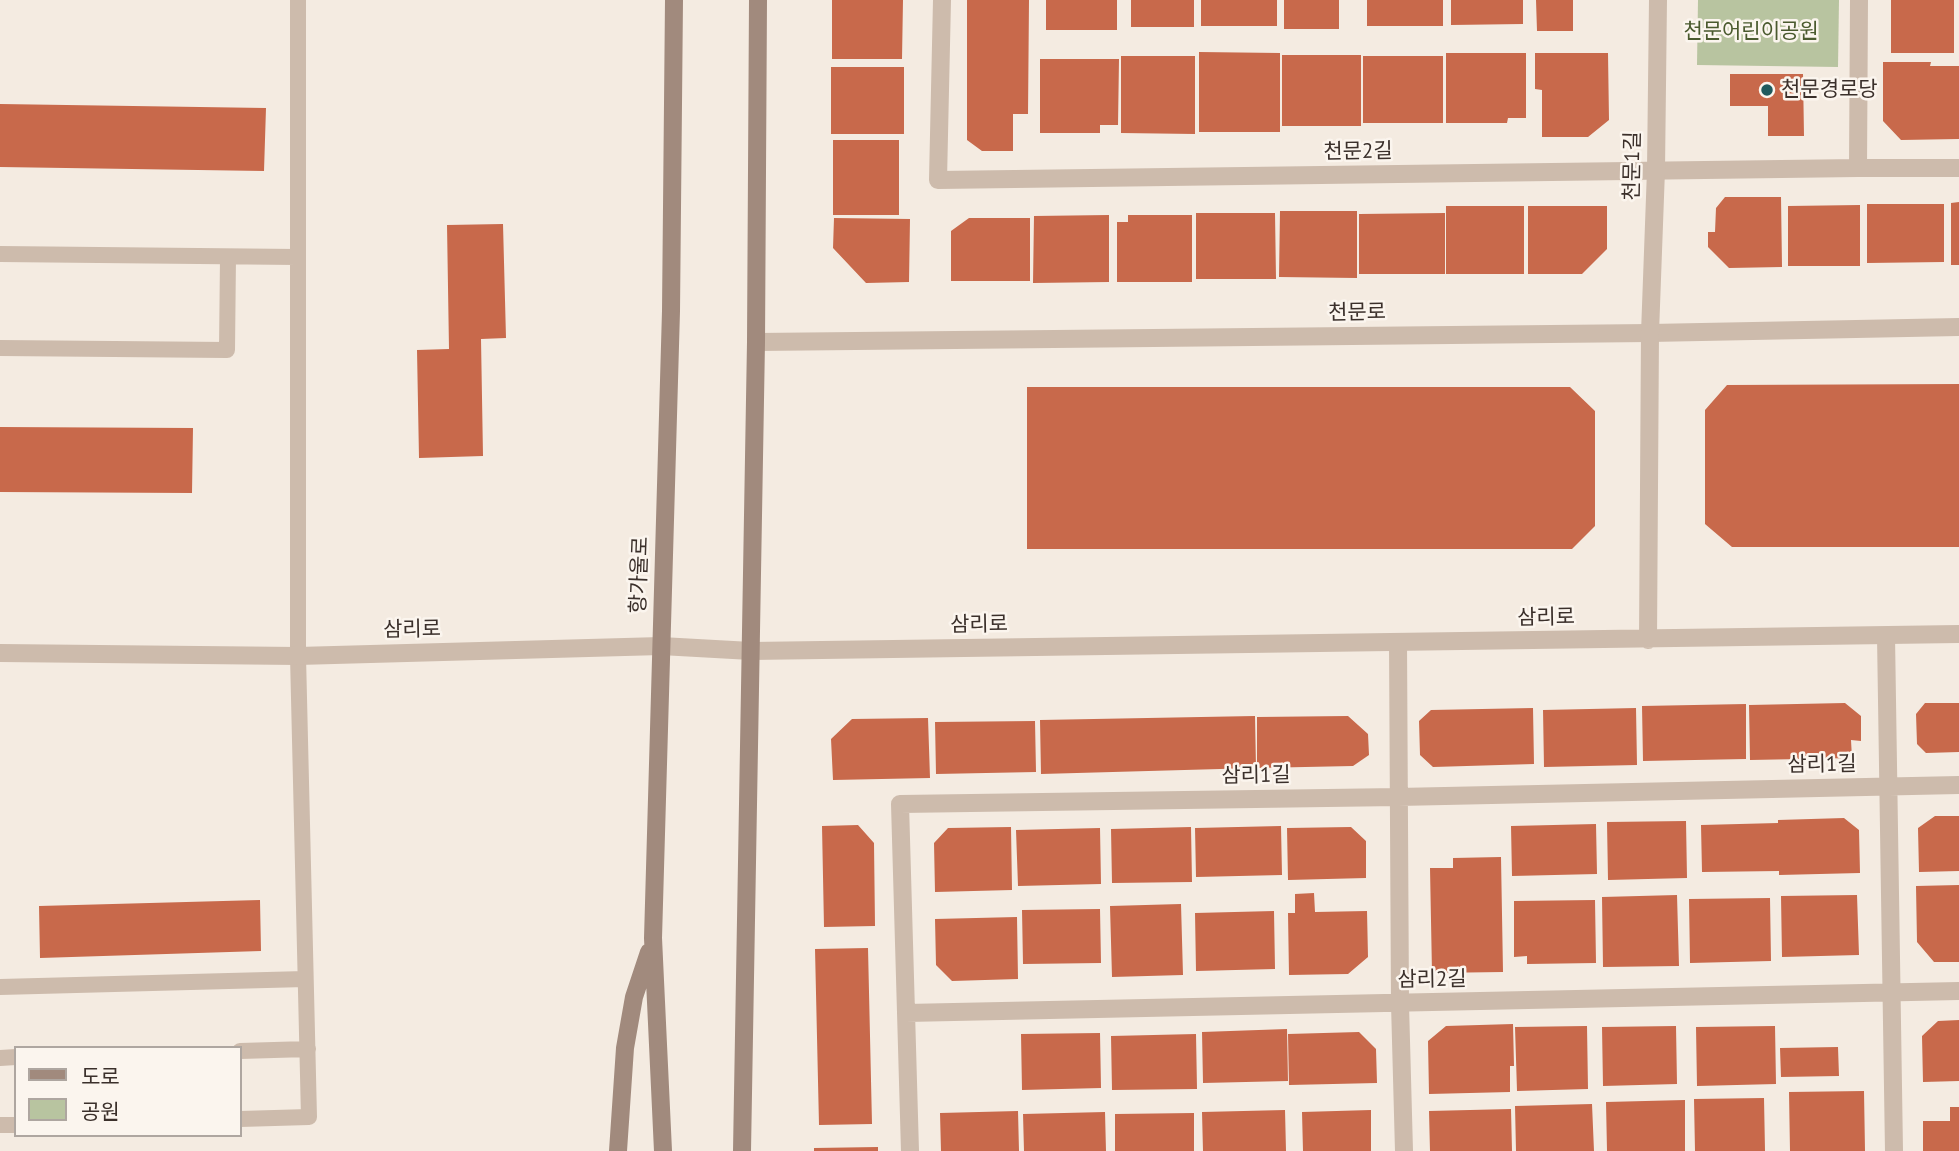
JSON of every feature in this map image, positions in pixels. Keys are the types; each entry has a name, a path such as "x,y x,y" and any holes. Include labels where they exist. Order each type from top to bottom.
{"main road":[{"name":"항가울로","path":"663,1151 653,938 671,311 674,0"},
{"path":"742,1151 756,342 758,0"},
{"path":"618,1151 625,1048 634,997 653,938"}],"street":[{"name":"천문2길","path":"942,0 938,180 1959,168"},
{"name":"천문1길","path":"1648,640 1650,333 1658,0"},
{"path":"1858,168 1859,0"},
{"name":"천문로","path":"756,342 1650,333 1959,327"},
{"name":"삼리로","path":"0,653 298,656 661,646 751,651 1959,634"},
{"path":"1886,636 1894,1151"},
{"path":"1398,642 1400,1004 1404,1151"},
{"name":"삼리1길","path":"909,1151 900,804 1959,785"},
{"name":"삼리2길","path":"906,1013 1959,991"}],"lane":[{"path":"242,1119 309,1117 298,656 298,0"},
{"path":"0,254 297,257"},
{"path":"0,348 227,350 228,257"},
{"path":"0,987 305,979"},
{"path":"242,1051 308,1049"}],"green space":[{"name":"천문어린이공원","path":"1698,0 1839,0 1838,67 1697,65"}],"building":[{"path":"832,0 903,0 902,59 832,59"},
{"path":"967,0 1029,0 1028,114 1013,114 1013,151 982,151 967,140"},
{"path":"1046,0 1117,0 1117,30 1046,30"},
{"path":"1131,0 1194,0 1194,27 1131,27"},
{"path":"1201,0 1277,0 1277,26 1201,26"},
{"path":"1284,0 1339,0 1339,29 1284,29"},
{"path":"1367,0 1443,0 1443,26 1367,26"},
{"path":"1451,0 1523,0 1523,24 1451,25"},
{"path":"1536,0 1573,0 1573,31 1537,31"},
{"path":"1891,0 1954,0 1954,53 1891,53"},
{"path":"1199,52 1280,53 1280,132 1199,132"},
{"path":"1446,53 1526,53 1526,118 1508,118 1507,123 1446,123"},
{"path":"1535,53 1608,53 1609,120 1588,137 1542,137 1542,90 1535,89"},
{"path":"1282,55 1361,55 1361,126 1282,126"},
{"path":"1121,56 1195,56 1195,134 1121,133"},
{"path":"1363,56 1443,56 1443,123 1363,123"},
{"path":"1040,59 1119,59 1118,125 1100,125 1100,133 1040,133"},
{"path":"1883,62 1931,62 1930,66 1959,66 1959,139 1901,140 1883,121"},
{"path":"831,67 904,67 904,134 831,134"},
{"name":"천문경로당","path":"1730,74 1803,74 1804,136 1768,136 1768,106 1730,106"},
{"path":"0,104 266,108 264,171 0,167"},
{"path":"833,140 899,140 899,215 833,215"},
{"path":"1725,197 1781,197 1782,267 1729,268 1708,247 1708,232 1715,232 1716,208"},
{"path":"1959,202 1959,265 1951,265 1951,203"},
{"path":"1867,204 1944,204 1944,262 1867,263"},
{"path":"1860,205 1860,266 1788,266 1788,206"},
{"path":"1446,206 1524,206 1524,274 1446,274"},
{"path":"1528,206 1607,206 1607,249 1582,274 1528,274"},
{"path":"1280,211 1357,211 1357,278 1279,277"},
{"path":"1196,213 1275,213 1276,279 1196,279"},
{"path":"1445,213 1445,274 1359,274 1359,214"},
{"path":"1109,215 1109,282 1033,283 1034,216"},
{"path":"1128,215 1192,215 1192,282 1117,282 1117,222 1128,222"},
{"path":"834,218 910,219 909,282 866,283 833,248"},
{"path":"969,218 1030,218 1030,281 951,281 951,231"},
{"path":"503,224 506,338 481,339 483,456 419,458 417,350 449,349 447,225"},
{"path":"1959,384 1959,547 1732,547 1705,524 1705,410 1727,385"},
{"path":"1027,387 1570,387 1595,411 1595,526 1572,549 1027,549"},
{"path":"0,427 193,428 192,493 0,492"},
{"path":"1845,703 1861,716 1861,741 1851,740 1852,758 1750,760 1749,705"},
{"path":"1925,703 1959,703 1959,752 1926,753 1917,744 1916,714"},
{"path":"1746,704 1746,759 1643,761 1642,706"},
{"path":"1533,708 1534,764 1433,767 1420,755 1419,721 1431,710"},
{"path":"1636,708 1637,765 1544,767 1543,710"},
{"path":"1255,716 1256,768 1041,774 1040,720"},
{"path":"1348,716 1368,734 1369,755 1353,766 1257,768 1257,717"},
{"path":"928,718 930,778 833,780 831,739 852,719"},
{"path":"1035,721 1036,772 936,774 935,722"},
{"path":"1935,816 1959,816 1959,871 1919,872 1918,828"},
{"path":"1844,818 1859,830 1860,873 1779,875 1779,871 1702,872 1701,825"},
{"path":"1686,821 1687,878 1608,880 1607,822"},
{"path":"1596,824 1597,874 1512,876 1511,826"},
{"path":"858,825 874,843 875,926 824,927 822,826"},
{"path":"1281,826 1282,875 1196,877 1195,828"},
{"path":"1011,827 1012,890 935,892 934,843 948,828"},
{"path":"1191,827 1192,882 1112,883 1111,829"},
{"path":"1351,827 1366,841 1366,878 1288,880 1287,828"},
{"path":"1100,828 1101,884 1018,886 1016,830"},
{"path":"1501,857 1503,972 1432,973 1430,868 1453,868 1453,858"},
{"path":"1959,885 1959,962 1934,962 1917,942 1916,886"},
{"path":"1314,893 1315,912 1367,911 1368,957 1348,974 1289,975 1288,913 1295,913 1295,894"},
{"path":"1677,895 1679,966 1603,967 1602,897"},
{"path":"1857,895 1859,955 1782,957 1781,896"},
{"path":"1770,898 1771,961 1690,963 1689,899"},
{"path":"260,900 261,951 40,958 39,906"},
{"path":"1595,900 1596,963 1527,964 1527,956 1514,957 1514,901"},
{"path":"1181,904 1183,975 1112,977 1110,906"},
{"path":"1100,909 1101,963 1023,964 1022,910"},
{"path":"1274,911 1275,969 1196,971 1195,913"},
{"path":"1017,917 1018,979 952,981 936,965 935,919"},
{"path":"868,948 872,1124 819,1125 815,949"},
{"path":"1959,1020 1959,1081 1923,1082 1922,1036 1938,1021"},
{"path":"1513,1024 1514,1066 1510,1066 1510,1092 1429,1094 1428,1041 1446,1026"},
{"path":"1587,1026 1588,1089 1517,1091 1515,1027"},
{"path":"1676,1026 1677,1084 1603,1086 1602,1027"},
{"path":"1775,1026 1776,1084 1697,1086 1696,1027"},
{"path":"1287,1029 1288,1081 1203,1083 1202,1032"},
{"path":"1359,1032 1376,1049 1377,1083 1289,1085 1288,1034"},
{"path":"1100,1033 1101,1088 1022,1090 1021,1034"},
{"path":"1196,1034 1197,1089 1112,1090 1111,1036"},
{"path":"1838,1047 1839,1076 1781,1077 1780,1048"},
{"path":"1864,1091 1865,1151 1790,1151 1789,1092"},
{"path":"1764,1098 1765,1151 1695,1151 1694,1099"},
{"path":"1685,1100 1685,1151 1607,1151 1606,1102"},
{"path":"1592,1104 1594,1151 1516,1151 1515,1106"},
{"path":"1950,1107 1959,1107 1959,1151 1923,1151 1923,1121 1950,1121"},
{"path":"1511,1109 1512,1151 1430,1151 1429,1111"},
{"path":"1285,1110 1286,1151 1203,1151 1202,1112"},
{"path":"1371,1110 1371,1151 1303,1151 1302,1112"},
{"path":"1018,1111 1019,1151 941,1151 940,1113"},
{"path":"1105,1112 1106,1151 1024,1151 1023,1114"},
{"path":"1194,1113 1194,1151 1115,1151 1115,1114"},
{"path":"878,1147 878,1151 814,1151 814,1148"}],"place":[{"name":"천문경로당","path":"1767,90"}]}
